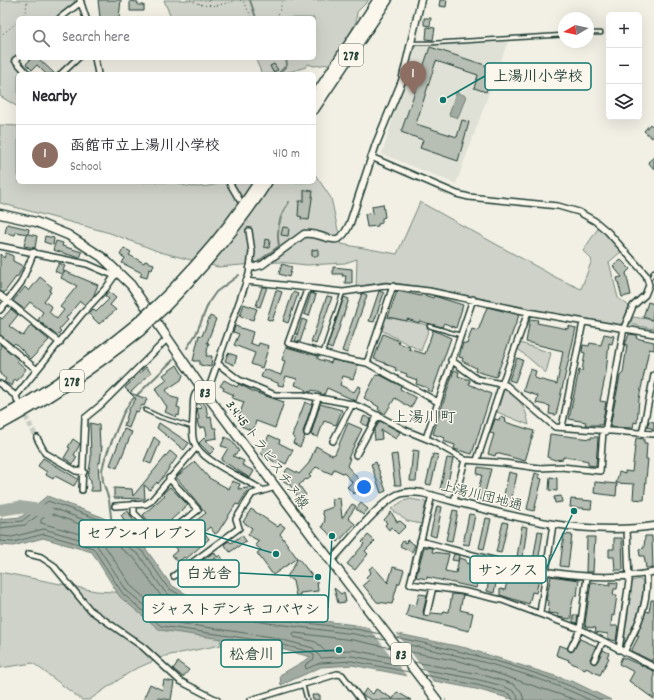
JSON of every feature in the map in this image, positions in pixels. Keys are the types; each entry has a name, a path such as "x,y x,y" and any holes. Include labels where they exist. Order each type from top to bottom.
{"highway":[{"name":"278","path":"316,95 378,0"},
{"name":"278","path":"316,106 387,0"},
{"name":"278","path":"160,307 221,235 258,184"},
{"name":"278","path":"0,425 56,392 97,365 160,307 192,280 226,240 266,184"},
{"name":"278","path":"0,418 52,387 138,328"}],"main road":[{"name":"3.4.45 トラピスチヌ線","path":"0,214 36,222 68,235 102,257 116,274 131,285 204,390 331,561 437,700"}],"street":[{"path":"250,268 262,265 304,234 312,234 332,240 342,237 350,223 371,157 402,81 421,0"},
{"path":"62,16 81,1 85,16"},
{"path":"16,60 26,72"},
{"path":"63,72 76,60"},
{"path":"95,60 98,72"},
{"path":"217,363 239,380 275,395 318,398 352,404 378,415 405,430 426,438 465,460 477,460 539,468 561,467 600,471 604,432 624,328 633,306 645,295 649,285 643,271 619,243 595,221 579,212 558,206 469,197 457,194 371,157"},
{"path":"230,184 239,199"},
{"path":"249,231 252,252 250,268 217,363 204,390 194,394 192,427 193,441 196,448 217,464 251,482 263,491"},
{"path":"0,246 87,264 116,274 37,370 17,399 0,384"},
{"path":"0,310 21,283 34,252"},
{"path":"246,281 343,292 393,286 473,299 528,312 654,334"},
{"path":"367,362 393,286"},
{"path":"308,287 288,343 367,362 438,402"},
{"path":"0,295 60,343"},
{"path":"426,438 451,360 473,299"},
{"path":"477,460 528,312"},
{"path":"562,427 584,322"},
{"path":"82,490 84,472 85,418 102,404 168,338"},
{"path":"0,339 37,370"},
{"path":"451,360 477,379 506,385 556,427 604,432 654,434"},
{"path":"642,434 654,375"},
{"path":"306,433 318,398"},
{"path":"333,441 352,404"},
{"path":"356,455 378,415"},
{"path":"37,438 44,453 76,471 84,472"},
{"path":"115,506 146,504 151,501 196,448"},
{"path":"454,501 465,460"},
{"path":"134,504 134,513 160,539 198,510 169,478"},
{"path":"174,576 239,528 236,520 252,494 276,487"},
{"name":"上湯川団地通","path":"331,561 382,507 393,498 409,492 553,524 586,528 627,529 654,526"},
{"path":"432,496 410,584 502,600 580,629 654,667"},
{"path":"540,613 553,524"},
{"path":"622,651 629,576 627,529"},
{"path":"420,541 491,559 587,577 629,576 654,572"},
{"path":"28,554 41,557 53,565 90,610 143,647 180,681 217,700"},
{"path":"622,651 634,633 643,607 647,587 646,574"},
{"path":"571,648 580,629 587,577"},
{"path":"427,613 432,587"},
{"path":"594,660 603,641"},
{"path":"251,700 337,674 342,675 361,700"}],"lane":[{"path":"594,34 601,33"},
{"path":"411,43 558,35"},
{"path":"651,277 654,271"},
{"path":"323,352 343,292"},
{"path":"429,326 460,335"},
{"path":"145,410 160,417 192,427"},
{"path":"303,684 307,700"}],"path":[{"path":"22,16 26,11 27,0"},
{"path":"190,0 199,5 210,7 236,0"},
{"path":"199,5 201,0"},
{"path":"209,0 210,7"},
{"path":"240,0 244,2 251,16"},
{"path":"278,16 283,0"},
{"path":"0,36 16,24"}],"shaded area":[{"path":"0,0 75,0 74,3 58,16 16,16 16,56 12,60 23,72 16,72 16,106 0,96"},
{"path":"164,0 369,0 357,12 356,22 342,48 329,64 314,66 308,64 306,67 289,72 261,72 256,60 316,60 316,16 170,16"},
{"path":"508,41 456,184 382,154 415,45"},
{"path":"0,125 16,126 16,184 181,184 199,187 217,184 316,184 316,176 331,198 341,244 397,254 420,202 557,278 581,289 592,260 583,251 599,227 622,251 609,262 618,298 629,306 623,322 619,325 584,320 431,288 386,282 356,287 357,259 345,263 307,265 278,262 218,267 160,252 110,233 0,203"},
{"path":"385,317 428,325 429,328 421,351 381,330"},
{"path":"633,317 654,320 654,329 630,324"},
{"path":"520,343 551,353 546,373 518,349"},
{"path":"504,389 515,397 524,408 529,425 497,412"},
{"path":"411,499 426,502 421,524 407,521 391,509 403,501"},
{"path":"0,572 96,591 215,598 221,645 165,656 133,670 89,700 82,700 33,663 0,668"},
{"path":"640,579 643,583 643,591 640,606 626,641 624,641 632,581"}],"water":[{"path":"456,92 466,96 458,118 449,115"},
{"path":"47,496 102,517 146,549 171,585 203,604 355,625 466,648 574,682 611,700 515,700 476,689 352,665 321,667 281,685 280,675 311,657 270,646 160,630 120,597 92,552 43,538 13,546 0,545 0,519 21,517"}],"pier":[{"path":"368,626 395,631 434,683 408,678"}],"building":[{"path":"98,0 121,0 119,16 100,16"},
{"path":"440,0 447,0 446,7 439,6"},
{"path":"130,1 138,2 138,5 144,5 144,11 130,11"},
{"path":"424,18 431,18 430,26 424,25"},
{"path":"427,27 435,28 433,40 426,39"},
{"path":"430,47 494,68 486,92 474,88 478,75 436,61 416,124 457,137 462,120 469,122 458,161 420,148 423,140 401,132"},
{"path":"30,60 40,60 53,72 44,72 37,65 32,70 26,64"},
{"path":"274,64 278,70 273,72 270,66"},
{"path":"650,124 654,128 654,135 652,138 644,131"},
{"path":"654,157 654,169 648,162"},
{"path":"304,190 313,191 309,220 301,219 302,217 298,216 299,201 304,201"},
{"path":"383,204 385,217 382,218 382,223 378,224 378,226 367,227 365,214 373,213 372,206"},
{"path":"7,224 29,229 28,234 37,236 35,248 24,246 27,234 16,232 15,235 5,233"},
{"path":"283,227 289,228 288,236 281,235"},
{"path":"45,236 54,238 53,245 44,242"},
{"path":"265,239 270,240 269,248 264,247"},
{"path":"56,241 63,243 62,246 82,252 80,258 53,250"},
{"path":"124,248 131,252 129,255 144,263 145,261 154,264 152,270 149,269 147,278 140,276 142,273 122,263 125,258 120,255"},
{"path":"318,249 318,256 312,256 312,250"},
{"path":"6,253 13,256 13,261 23,266 17,278 16,277 4,293 0,291 0,254 4,258"},
{"path":"621,260 630,269 626,273 631,295 622,297 617,278 622,277 613,266"},
{"path":"59,263 65,266 61,274 55,271"},
{"path":"282,264 292,267 289,277 279,274"},
{"path":"333,267 352,269 352,283 345,283 346,276 342,276 343,274 333,274"},
{"path":"64,271 98,285 93,297 85,305 80,301 66,318 68,320 59,330 61,332 57,336 38,320 43,312 30,302 24,309 13,301 25,287 29,291 40,277 52,287 49,291 51,292 44,301 52,307 49,312 57,319 64,310 60,307 77,286 61,278"},
{"path":"262,287 267,287 260,307 256,306"},
{"path":"276,290 282,292 272,321 267,319"},
{"path":"108,291 116,298 110,305 116,310 99,324 89,314 93,309 96,312 109,299 105,296"},
{"path":"379,291 384,293 374,322 369,321"},
{"path":"397,291 421,296 421,294 433,298 434,296 463,305 456,328 444,323 442,327 419,321 419,323 407,319 407,321 388,317"},
{"path":"293,292 298,294 288,323 283,321"},
{"path":"311,293 316,295 309,316 304,314"},
{"path":"362,293 367,295 347,353 342,351"},
{"path":"327,296 332,297 316,344 311,342"},
{"path":"344,297 349,299 332,349 327,347"},
{"path":"648,302 654,304 652,320 643,317"},
{"path":"244,304 257,309 253,320 240,316"},
{"path":"487,307 519,315 496,377 475,371 476,368 462,361 463,358 459,357 463,343 467,344 472,329 478,331"},
{"path":"11,309 18,315 9,326 23,336 31,325 49,340 31,359 15,343 13,345 0,335 0,317 2,319"},
{"path":"210,316 216,319 207,343 209,343 206,356 212,356 211,367 200,365 200,361 193,361 199,335 202,336"},
{"path":"302,319 307,321 300,342 295,341"},
{"path":"530,319 538,320 537,323 568,329 568,326 576,328 556,415 549,414 550,406 536,403 538,396 523,391 530,369 536,371 534,378 557,384 563,351 526,342"},
{"path":"235,326 253,332 250,343 258,346 259,343 269,346 262,368 251,364 255,353 234,345 239,334 233,332"},
{"path":"433,330 451,338 432,392 427,390 428,388 416,384 417,380 406,376 407,374 395,370 396,368 374,359 383,334 399,341 398,343 410,347 409,349 425,354"},
{"path":"604,334 614,336 612,344 609,343 606,373 600,401 606,402 602,425 585,425 586,422 569,419 579,370 582,371 585,353 582,352 583,345 589,346 590,343 601,345"},
{"path":"629,334 637,335 636,338 654,342 654,350 649,349 639,399 637,423 634,422 633,428 610,427 620,376 623,373 627,345 625,345"},
{"path":"0,344 18,359 17,361 26,369 17,381 15,379 12,386 4,382 6,379 0,374"},
{"path":"286,347 318,356 318,359 331,363 332,360 358,365 353,379 343,376 340,385 354,392 358,386 361,387 356,401 327,388 324,395 312,390 311,392 305,391 305,389 295,385 297,379 286,376 283,386 261,377 264,369 281,375 285,361 282,360"},
{"path":"228,353 237,356 234,365 225,361"},
{"path":"517,358 523,360 515,382 509,380"},
{"path":"177,365 183,375 181,380 166,390 171,397 179,399 177,407 180,408 179,416 177,415 176,417 165,412 167,407 155,389 167,380 163,375"},
{"path":"146,367 151,373 130,393 125,388"},
{"path":"454,370 459,372 458,376 470,380 469,384 491,394 472,454 454,449 455,445 443,441 445,438 433,434"},
{"path":"376,375 380,375 401,386 400,389 416,398 411,408 395,398 385,414 378,409 379,407 364,398"},
{"path":"224,380 237,387 239,384 254,392 284,402 275,428 256,421 253,431 241,426 241,417 239,416 244,402 232,398 234,395 223,390 224,388 220,386"},
{"path":"130,393 147,399 144,406 142,405 138,412 135,411 129,428 124,426 129,409 136,399"},
{"path":"200,398 206,406 208,418 211,417 213,428 216,428 217,438 205,440 215,449 210,454 199,443 207,435 205,427 199,428 197,420 199,419 197,409 202,408 197,402"},
{"path":"305,402 312,405 303,432 305,436 300,447 293,443 295,438 292,436"},
{"path":"320,404 342,410 336,425 324,421 318,437 311,435"},
{"path":"364,416 371,419 367,426 361,423"},
{"path":"500,417 506,419 505,422 534,431 525,461 496,453 495,456 488,454 494,434 490,433 495,419 499,420"},
{"path":"380,421 400,432 396,439 381,430 382,439 375,440 374,431"},
{"path":"649,421 654,422 654,429 647,427"},
{"path":"90,423 99,425 100,446 102,446 100,463 98,463 100,491 91,491 91,480 88,477 91,459"},
{"path":"159,423 189,443 184,450 157,428"},
{"path":"348,423 362,429 348,458 350,458 347,466 365,486 354,494 347,487 352,482 345,474 334,469 332,474 316,467 309,475 311,477 299,485 306,495 300,500 290,485 282,480 287,473 285,472 288,468 299,474 309,463 316,446 332,455 335,454"},
{"path":"124,429 132,432 117,468 110,465"},
{"path":"550,434 591,439 591,437 598,437 596,466 588,465 588,461 579,459 563,457 563,459 555,460 547,457"},
{"path":"269,435 280,440 279,443 293,450 286,464 280,461 278,464 268,458 267,460 261,453"},
{"path":"154,437 160,442 151,464 144,461"},
{"path":"225,437 231,440 239,451 233,456 244,461 242,465 254,471 250,478 221,460 228,448 221,446"},
{"path":"636,438 644,439 644,443 647,443 646,459 648,459 644,500 633,499 634,484 616,483 619,472 625,474 625,471 632,472"},
{"path":"73,439 80,444 74,455 77,457 73,464 64,458"},
{"path":"413,450 419,451 416,481 410,481"},
{"path":"170,451 177,457 158,484 157,482 150,490 144,485 145,499 114,498 114,488 132,489 133,496"},
{"path":"397,454 401,485 395,485 391,455"},
{"path":"433,454 438,455 431,485 426,484"},
{"path":"43,458 78,479 74,486 55,476 53,479 46,475 47,472 38,466"},
{"path":"447,458 453,459 446,491 440,489"},
{"path":"195,462 209,478 229,489 232,481 240,484 238,489 249,488 239,505 236,504 218,532 215,534 210,527 204,532 209,539 186,559 184,557 178,562 172,555 178,550 168,538 175,533 177,535 206,513 176,477"},
{"path":"376,462 386,491 381,493 371,464"},
{"path":"478,467 491,469 483,500 476,498 482,475 477,474"},
{"path":"509,472 517,474 510,506 502,504"},
{"path":"535,473 540,475 539,478 542,479 534,511 527,509"},
{"path":"550,477 557,478 557,491 549,490"},
{"path":"595,482 617,484 616,496 594,493"},
{"path":"170,487 188,505 171,520 172,522 168,525 167,524 158,532 143,515 165,495 163,493"},
{"path":"561,496 562,502 555,503 554,497"},
{"path":"340,498 342,518 352,504 356,506 348,518 355,524 338,542 322,527 325,520 322,511 333,507 332,499"},
{"path":"571,499 592,501 591,509 570,507"},
{"path":"361,503 368,509 363,515 356,509"},
{"path":"437,506 442,507 436,537 430,535"},
{"path":"251,509 278,527 280,524 285,527 280,534 297,558 273,575 257,553 261,550 255,545 259,541 248,535 252,528 243,522"},
{"path":"453,510 458,511 452,541 446,540"},
{"path":"128,511 136,525 137,524 143,530 137,535 129,528 121,515"},
{"path":"391,512 397,522 400,521 406,526 398,534 391,527 389,530 385,525 387,523 384,520"},
{"path":"469,514 475,515 469,545 463,544"},
{"path":"486,518 491,519 484,549 479,548"},
{"path":"503,522 508,523 501,553 496,552"},
{"path":"522,526 527,527 523,557 517,557"},
{"path":"538,531 543,532 538,562 533,561"},
{"path":"564,534 572,535 568,567 560,566"},
{"path":"242,535 246,541 230,552 224,544 229,541 231,543"},
{"path":"368,535 375,541 365,551 368,554 355,570 347,564 364,544 362,542"},
{"path":"645,536 652,536 653,568 646,568 644,556 640,556 639,549 644,548"},
{"path":"587,537 595,537 593,572 586,572"},
{"path":"614,538 622,538 623,570 615,570 614,557 609,557 609,549 614,549"},
{"path":"407,540 415,545 412,552 400,546 403,541 406,543"},
{"path":"424,547 433,548 432,552 449,554 445,571 456,573 459,558 466,560 466,563 475,566 476,562 492,568 499,568 494,593 487,591 489,578 480,575 476,588 427,577 427,579 416,577"},
{"path":"214,552 217,557 220,555 225,563 220,566 215,558 205,565 211,573 205,576 197,564"},
{"path":"454,554 459,555 458,561 452,560"},
{"path":"298,558 317,582 318,591 300,593 300,595 296,596 293,581 287,577"},
{"path":"373,566 388,583 393,567 404,570 400,583 398,583 392,604 377,602 363,585 369,580 366,577 371,572 369,569"},
{"path":"509,574 539,578 536,593 532,592 529,604 500,595 500,589 505,590"},
{"path":"551,576 579,580 577,596 574,596 572,604 571,619 558,617 558,614 548,613 549,601 546,600"},
{"path":"591,582 610,585 610,582 618,583 617,589 614,589 613,595 617,595 611,626 618,626 616,641 608,639 608,634 595,632 596,628 586,627 585,624"},
{"path":"334,588 341,594 344,592 346,602 338,603"},
{"path":"419,594 427,595 423,612 426,617 431,613 443,614 444,611 449,612 452,594 463,595 460,610 473,613 469,631 406,616 409,604 416,606"},
{"path":"651,600 654,600 654,656 652,660 654,662 631,651 639,636 637,635 646,611 649,612"},
{"path":"573,615 578,615 577,623 573,622"},
{"path":"580,639 596,646 590,659 592,663 597,662 603,650 609,653 607,657 609,658 600,675 586,668 585,670 568,661 569,660 556,655 559,645 567,648 570,652 573,651"},
{"path":"622,657 654,671 654,699 629,681 634,672 619,664"},
{"path":"178,662 189,670 183,677 173,669"},
{"path":"164,680 174,682 171,700 158,698 157,700 143,700 150,684 162,690"},
{"path":"366,689 373,694 376,689 393,699 397,692 411,700 372,700 362,695"},
{"path":"312,695 320,695 320,700 313,700"}],"waterway":[{"path":"250,0 255,16"},
{"path":"280,72 287,65 286,60"},
{"path":"259,261 279,246 279,223 289,202"},
{"path":"187,348 196,334 209,302 216,292 239,275"},
{"path":"112,525 109,500 103,482 102,470 105,458 123,414 130,402 173,360"},
{"path":"0,510 19,507 47,511"}],"tunnel":[{"path":"244,213 249,231"},
{"path":"22,410 37,438"}],"place":[{"name":"函館市立上湯川小学校","path":"413,94"},
{"name":"上湯川小学校","path":"443,100"},
{"name":"サンクス","path":"574,511"},
{"name":"ジャストデンキ コバヤシ","path":"332,536"},
{"name":"セブン-イレブン","path":"276,554"},
{"name":"白光舎","path":"318,577"},
{"name":"松倉川","path":"339,650"}],"district":[{"name":"上湯川町","path":"424,416"}]}
